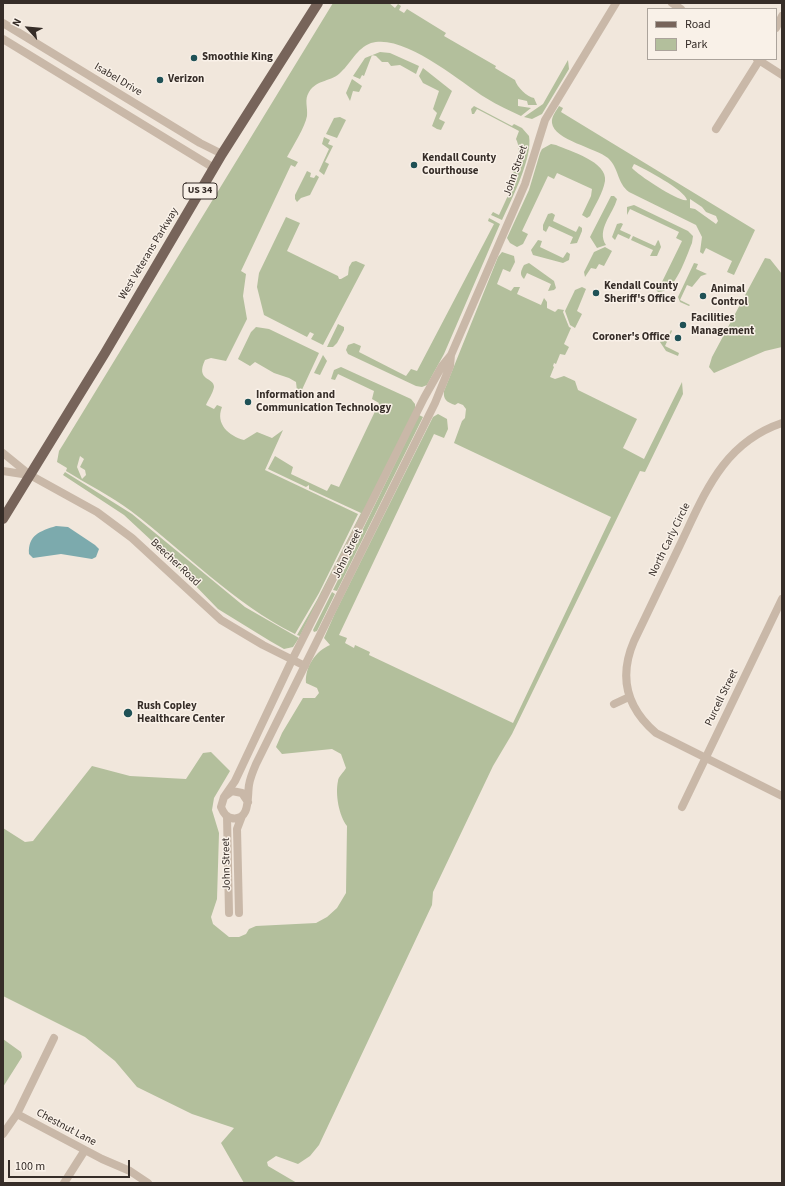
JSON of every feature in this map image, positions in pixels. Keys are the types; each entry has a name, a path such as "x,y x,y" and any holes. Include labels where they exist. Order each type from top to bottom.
{"main road":[{"name":"West Veterans Parkway","path":"3,519 222,154 318,3"}],"street":[{"name":"John Street","path":"224,797 235,781 292,660 424,398 442,366 451,355 525,184 545,120 616,3"},
{"path":"777,26 782,16"},
{"name":"Isabel Drive","path":"3,23 200,143 222,154"},
{"path":"3,39 214,168"},
{"path":"716,129 759,60 782,75"},
{"name":"John Street","path":"248,802 249,783 258,760 435,403 450,366 451,355"},
{"name":"North Carly Circle","path":"782,423 764,430 749,439 732,454 710,483 632,647 626,673 629,697 637,713 656,734 782,796"},
{"name":"Beecher Road","path":"3,453 30,475 97,512 132,538 221,620 263,645 305,666"},
{"name":"Beecher Road","path":"3,471 30,475"},
{"name":"Purcell Street","path":"682,807 782,599"},
{"path":"614,704 629,697"},
{"path":"248,755 258,760"},
{"path":"232,791 239,792 245,796 248,802 246,812 242,816 232,818 227,816 221,807 224,797 232,791"},
{"name":"John Street","path":"227,816 229,913"},
{"name":"John Street","path":"239,913 237,830 242,816"},
{"path":"3,1134 17,1114 54,1038"},
{"name":"Chestnut Lane","path":"17,1114 85,1150 130,1171 148,1183"},
{"path":"64,1183 85,1150"}],"green space":[{"path":"333,3 389,3 395,8 398,4 401,6 399,10 404,13 407,9 446,33 444,36 496,66 495,68 515,80 525,94 534,98 537,105 528,105 527,101 518,99 518,106 531,108 521,116 490,101 431,60 399,45 384,42 371,43 366,46 358,52 337,75 316,85 309,92 306,101 307,116 304,126 287,157 298,162 295,167 291,165 241,271 246,274 243,296 247,319 226,361 211,358 205,360 202,372 214,387 206,405 214,409 217,405 222,407 220,419 225,428 233,436 244,440 257,432 272,438 283,430 265,470 358,514 319,593 295,634 272,621 230,592 131,511 66,471 67,468 57,462 59,451","holes":["80,456 84,459 80,467 85,470 86,475 82,479 77,467"]},
{"path":"380,52 390,53 419,66 416,74 400,65 391,66 388,62 382,62 376,56 372,55"},
{"path":"372,55 364,76 362,75 360,79 353,76 365,58"},
{"path":"568,60 569,69 542,114 532,119 524,117 543,104"},
{"path":"423,68 452,91 439,119 445,122 441,130 432,126 437,113 433,109 439,91 423,83 419,76"},
{"path":"352,79 362,86 359,92 353,91 350,101 346,93"},
{"path":"474,106 512,126 514,124 522,128 529,136 528,155 525,167 516,191 502,220 491,215 493,212 499,215 517,176 512,171 519,152 516,139 519,131 477,109 474,114 472,114 471,109"},
{"path":"559,106 563,108 561,112 755,230 734,275 727,272 732,261 706,248 703,254 700,252 702,237 696,225 629,192 622,184 612,162 608,158 567,139 554,129 552,123 553,116","holes":["634,164 672,186 685,196 687,200 676,197 650,182 632,168","690,199 702,207 706,212 716,216 718,221 716,224 695,209 690,208"]},
{"path":"340,117 346,120 337,138 326,134 334,118"},
{"path":"324,137 330,140 328,144 333,146 325,162 329,164 324,175 319,171 329,149 322,144"},
{"path":"551,144 570,150 587,158 601,168 605,181 603,190 590,216 587,218 582,215 591,196 592,189 557,173 554,179 548,176 522,231 528,234 523,244 517,247 510,243 507,238 529,190 540,153 542,149"},
{"path":"307,171 311,173 310,177 314,178 316,175 319,177 310,195 301,198 297,202 295,195"},
{"path":"611,196 614,196 617,199 604,228 603,239 606,245 597,248 590,237"},
{"path":"634,205 688,231 693,236 692,243 675,281 664,291 658,292 653,286 654,283 660,286 682,241 676,238 679,232 630,209 627,215 627,207"},
{"path":"552,213 555,215 553,221 576,232 579,226 582,228 577,243 570,244 573,237 549,226 546,232 543,230 543,225 548,214"},
{"path":"286,217 300,223 287,251 338,276 339,279 348,275 349,267 352,262 356,261 365,265 323,345 311,339 314,334 310,332 307,337 264,315 257,287 259,273"},
{"path":"489,218 500,224 444,354 427,385 422,387 416,386 348,354 346,350 348,345 354,343 361,346 359,352 406,376 411,369 417,371 494,224 488,221"},
{"path":"617,224 623,224 620,230 631,235 629,239 618,234 615,240 612,237"},
{"path":"633,236 655,246 658,240 661,247 657,256 650,256 653,250 631,240"},
{"path":"538,240 542,241 540,247 563,258 567,252 570,254 569,260 563,263 533,255 531,250"},
{"path":"605,247 612,251 604,266 599,264 596,269 591,268 585,277 584,272 594,252"},
{"path":"502,252 514,256 515,262 510,272 503,269 497,284 511,291 514,287 520,287 517,294 541,305 544,298 547,302 547,308 555,312 558,309 564,310 563,312 569,327 571,328 564,344 569,347 565,355 560,354 556,364 554,363 550,377 555,379 564,376 575,381 578,390 637,419 623,448 644,459 682,382 683,394 645,472 640,471 512,734 493,766 433,892 432,905 319,1145 310,1156 298,1164 276,1156 267,1162 268,1166 297,1183 244,1183 221,1143 234,1128 192,1114 137,1087 115,1061 85,1037 3,996 3,828 25,842 33,841 92,766 130,776 186,779 203,753 211,752 230,771 214,798 212,810 219,833 217,899 211,917 213,924 229,937 239,937 246,934 249,929 256,926 316,923 327,917 337,908 346,893 347,826 338,805 337,792 338,779 346,768 341,754 332,749 282,754 276,747 282,733 303,698 315,698 319,693 317,688 306,683 309,665 320,651 330,645 324,638 335,613 433,417 438,414 447,419 448,429 444,438 434,434 339,635 347,638 345,643 354,648 355,645 370,652 369,655 513,723 611,517 454,443 462,421 465,418 466,409 463,405 458,403 455,405 448,402 444,397 444,391 498,257"},
{"path":"765,258 770,259 782,274 782,347 765,351 714,373 709,367 712,357"},
{"path":"529,263 554,281 556,288 554,290 548,291 551,284 527,273 524,279 521,276 521,271 524,265"},
{"path":"694,263 698,264 696,269 707,274 701,276 692,287 687,285 680,300 690,305 689,306 680,302 678,297"},
{"path":"582,287 586,289 577,311 582,314 575,328 570,325 565,311 575,290"},
{"path":"338,324 344,327 344,330 333,347 327,347"},
{"path":"256,327 269,329 319,353 300,394 297,391 296,382 289,378 274,373 255,362 250,366 238,359 251,332"},
{"path":"671,330 672,331 665,346 679,353 678,356 666,351 660,342 666,340"},
{"path":"323,355 327,361 320,375 314,373"},
{"path":"341,367 411,399 415,404 415,409 300,636 297,635 317,600 361,513 309,489 309,485 306,487 268,469 275,456 293,467 291,474 327,491 331,484 339,487 379,403 372,399 374,391 338,374 335,380 331,379 334,370"},
{"path":"419,415 423,417 337,591 333,590"},
{"path":"65,472 132,514 245,607 299,638 293,647 284,649 218,609 153,542 124,515 63,475"},
{"path":"332,592 335,594 317,631 314,632 313,630"},
{"path":"3,1039 21,1052 22,1057 3,1087"}],"water":[{"path":"56,526 68,527 95,545 99,549 96,557 92,559 61,554 33,558 29,554 29,548 33,538 40,532"}],"place":[{"name":"Smoothie King","path":"194,58"},
{"name":"Verizon","path":"160,80"},
{"name":"Kendall County Courthouse","path":"414,165"},
{"name":"Kendall County Sheriff's Office","path":"596,293"},
{"name":"Animal Control","path":"703,296"},
{"name":"Facilities Management","path":"683,325"},
{"name":"Coroner's Office","path":"678,338"},
{"name":"Information and Communication Technology","path":"248,402"},
{"name":"Rush Copley Healthcare Center","path":"128,713"}]}
